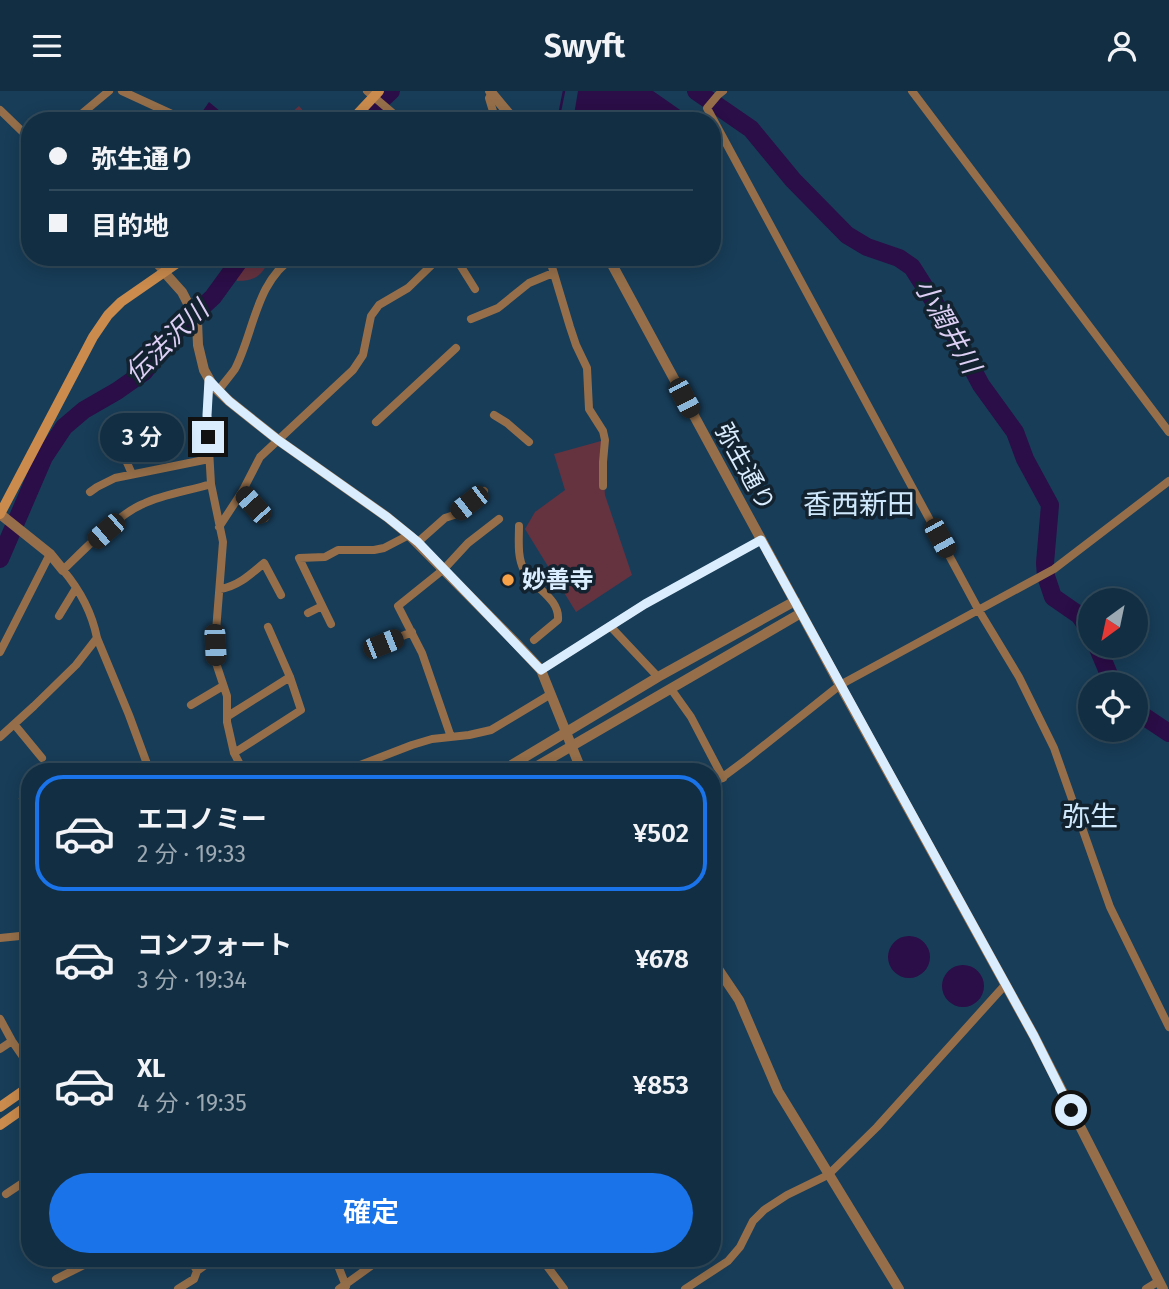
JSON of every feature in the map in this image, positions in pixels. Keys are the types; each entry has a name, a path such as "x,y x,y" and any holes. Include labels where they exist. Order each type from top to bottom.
{"main road":[{"path":"360,112 376,96"},
{"path":"2,516 93,337 108,315 121,302 173,266"},
{"path":"0,1107 21,1092"},
{"path":"0,1125 21,1110"}],"street":[{"path":"84,112 109,91"},
{"path":"122,91 168,112"},
{"path":"912,91 1169,432"},
{"path":"491,92 489,99 493,112"},
{"path":"491,92 508,112"},
{"path":"709,112 707,109 720,93"},
{"path":"376,96 393,112"},
{"path":"0,110 21,130"},
{"path":"721,135 978,609 1019,677 1054,748 1110,907 1169,1027"},
{"path":"159,266 182,292 191,308 197,321 198,345 204,370 218,391 278,440 387,517 524,648 541,670 579,763"},
{"path":"218,391 234,369 267,286 282,266"},
{"path":"219,527 242,492 260,457 353,370 363,355 371,316 379,305 408,288 428,266"},
{"path":"461,266 475,289"},
{"path":"551,266 576,345 587,367 589,409 606,440 603,486"},
{"name":"弥生通り","path":"613,266 1034,1036 1161,1285"},
{"path":"471,319 498,308 529,283 553,273"},
{"path":"376,422 456,348"},
{"path":"209,380 207,415 211,484 223,549 215,654 227,696 227,722 234,753 239,763"},
{"path":"494,415 529,442"},
{"path":"121,449 132,474"},
{"path":"90,492 115,478 209,459"},
{"path":"721,774 723,778 840,685 1054,569 1169,481"},
{"path":"63,570 134,508 211,484"},
{"path":"331,624 299,558 325,557 338,550 374,550 413,539 454,515 484,491"},
{"path":"242,492 265,517"},
{"path":"2,516 50,554 76,588 94,624 96,638 147,763"},
{"path":"451,737 422,653 398,606 499,519"},
{"path":"519,526 523,569 559,613 558,620 534,640"},
{"path":"541,670 645,604 761,540"},
{"path":"0,652 50,554"},
{"path":"220,589 246,579 264,563 281,596"},
{"path":"59,616 76,588"},
{"path":"515,763 658,677 794,601"},
{"path":"308,613 322,606"},
{"path":"542,763 801,613"},
{"path":"610,626 658,677"},
{"path":"234,753 301,710 268,627"},
{"path":"383,644 412,632"},
{"path":"0,737 76,665 96,638"},
{"path":"228,716 290,677"},
{"path":"191,705 223,686"},
{"path":"671,689 691,717 715,763"},
{"path":"365,763 432,739 469,735 498,727 551,694"},
{"path":"14,724 42,758"},
{"path":"0,938 21,936"},
{"path":"721,973 739,1000 778,1091 899,1289"},
{"path":"721,1266 740,1248 753,1221 764,1210 828,1175 877,1127 1005,985"},
{"path":"0,1019 21,1054"},
{"path":"0,1049 12,1041"},
{"path":"6,1193 21,1184"},
{"path":"56,1279 80,1267"},
{"path":"195,1267 197,1271"},
{"path":"178,1289 194,1279 197,1271 203,1267"},
{"path":"338,1267 344,1288 371,1267"},
{"path":"548,1267 564,1289"},
{"path":"685,1289 719,1267"},
{"path":"1146,1289 1161,1285"}],"shaded area":[{"path":"578,91 653,91 683,112 574,112"},
{"path":"209,102 221,112 202,112"},
{"path":"299,106 304,112 292,112"},
{"path":"266,266 258,276 237,281 231,267"},
{"path":"601,441 605,495 632,575 576,612 525,529 535,512 565,490 554,454"},
{"path":"909,936 924,942 930,957 924,972 909,978 894,972 888,957 894,942"},
{"path":"963,965 978,971 984,986 978,1001 963,1007 948,1001 942,986 948,971"}],"waterway":[{"name":"伝法沢川","path":"369,112 391,91"},
{"path":"560,112 564,91"},
{"name":"小潤井川","path":"696,91 751,129 793,180 847,235 867,247 899,258 912,267 950,327 981,385 1015,432 1025,459 1050,505 1046,576 1053,597 1078,614"},
{"name":"伝法沢川","path":"0,559 44,457 64,427 84,410 144,372 174,333 213,297 235,266"},
{"name":"小潤井川","path":"1102,658 1108,672"},
{"name":"小潤井川","path":"1148,719 1169,733"}],"place":[{"name":"妙善寺","path":"508,580"}],"district":[{"name":"香西新田","path":"859,504"},
{"name":"弥生","path":"1090,816"}],"route":[{"path":"208,437 209,380 229,401 278,440 418,542 541,670 645,604 761,540 1034,1036 1071,1110"}]}
